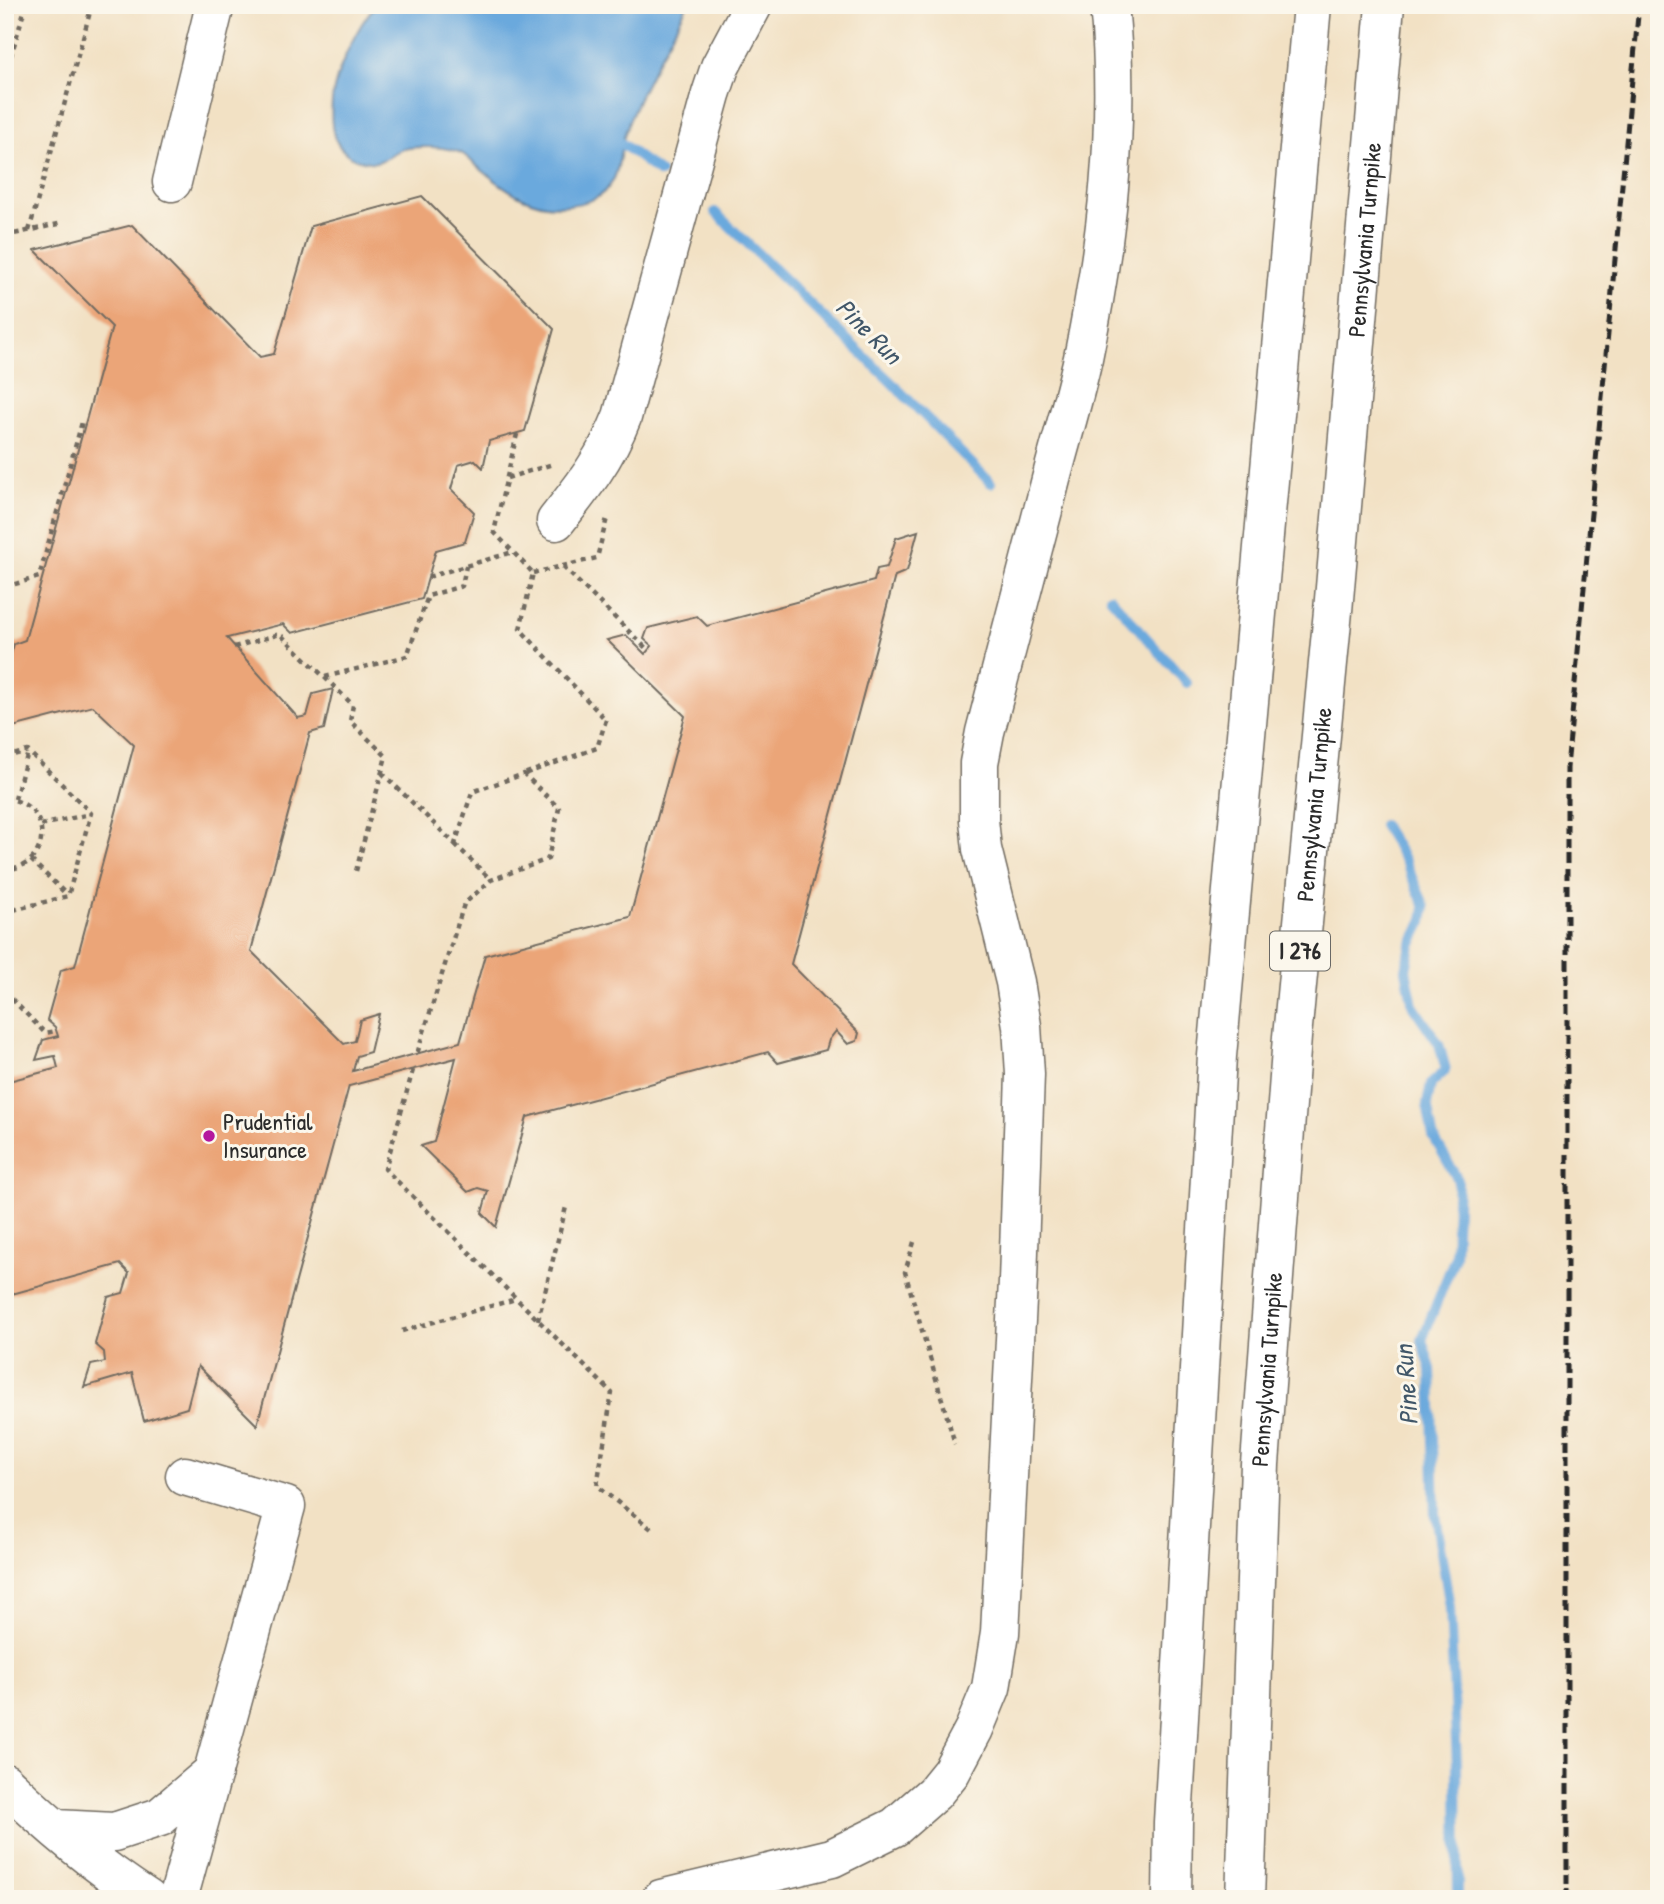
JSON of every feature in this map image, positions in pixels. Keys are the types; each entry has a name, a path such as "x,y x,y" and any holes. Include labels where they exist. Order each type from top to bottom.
{"main road":[{"path":"172,182 215,5"},
{"path":"556,521 612,444 622,417 711,94 720,67 753,5"},
{"path":"661,1899 832,1858 895,1827 934,1793 951,1772 974,1729 991,1688 1000,1633 1002,1597 1020,1254 1025,1074 1022,1026 1015,982 982,849 979,763 1082,360 1099,273 1109,201 1112,132 1113,67 1109,5"},
{"path":"1172,1899 1174,1808 1217,1056 1312,5"},
{"name":"Pennsylvania Turnpike","path":"1245,1899 1260,1464 1292,1037 1333,611 1385,5"},
{"path":"178,1899 286,1506 185,1476"},
{"path":"57,1829 114,1832 160,1817 213,1772"},
{"path":"5,1783 115,1878 148,1899"}],"path":[{"path":"5,76 26,5"},
{"path":"29,231 92,5"},
{"path":"5,236 63,223"},
{"path":"5,587 39,577 82,422"},
{"path":"455,844 472,792 597,748 606,720 520,629 533,573 494,532 517,434"},
{"path":"428,577 513,552"},
{"path":"324,678 407,656 428,596 461,586 466,566"},
{"path":"562,566 648,650"},
{"path":"234,646 280,634 352,705 351,721 386,756 355,875"},
{"path":"5,757 28,751"},
{"path":"15,799 28,751"},
{"path":"28,751 91,813"},
{"path":"382,773 491,880"},
{"path":"418,1054 464,904 491,880 548,859 559,808 524,774"},
{"path":"5,799 15,799 32,808 41,825 41,844 31,859 18,867 5,869"},
{"path":"41,825 91,813"},
{"path":"68,896 91,813"},
{"path":"31,859 68,896"},
{"path":"5,912 68,896"},
{"path":"5,992 45,1034 56,1031"},
{"path":"412,1070 385,1169 612,1393 597,1486 654,1531"},
{"path":"538,1320 566,1207"},
{"path":"914,1242 905,1272 956,1444"},
{"path":"402,1331 516,1298"}],"water":[{"path":"376,5 687,5 632,114 612,182 592,200 556,206 533,202 512,192 457,151 414,147 371,162 356,159 341,149 332,127 334,90 342,64 355,37"}],"building":[{"path":"422,196 554,329 525,431 489,441 483,468 475,460 458,465 451,489 474,512 465,542 436,550 422,599 292,633 283,624 227,638 298,718 307,716 313,694 333,689 324,729 310,733 251,951 344,1044 355,1041 360,1020 379,1014 370,1052 357,1056 353,1071 460,1042 485,955 630,917 685,716 607,640 626,635 645,654 652,646 644,639 648,628 697,616 707,626 874,581 877,569 887,567 896,538 918,531 907,571 895,576 791,964 859,1033 857,1041 848,1044 836,1031 826,1050 778,1063 768,1052 527,1117 496,1227 482,1213 488,1191 478,1188 468,1192 421,1146 434,1142 456,1058 349,1086 257,1425 198,1366 187,1408 144,1421 132,1373 84,1387 91,1365 105,1362 104,1352 95,1344 108,1297 123,1293 129,1273 120,1264 5,1296 5,1082 58,1068 55,1056 36,1060 43,1040 58,1036 55,1027 47,1020 61,970 75,966 134,745 93,706 5,729 5,710 12,708 5,695 5,675 14,644 25,640 112,327 35,250 132,225 260,357 274,354 311,226"}],"waterway":[{"name":"Pine Run","path":"613,137 660,173"},
{"name":"Pine Run","path":"715,212 991,483"},
{"name":"Pine Run","path":"1110,597 1187,683"},
{"name":"Pine Run","path":"1383,825 1404,859 1425,907 1423,921 1411,945 1406,970 1413,1006 1439,1044 1446,1070 1431,1084 1427,1104 1433,1136 1458,1180 1455,1257 1422,1340 1431,1369 1435,1515 1450,1607 1457,1765 1458,1899"}],"railway":[{"path":"1567,1899 1567,768 1639,5"}],"place":[{"name":"Prudential Insurance","path":"209,1136"}]}
